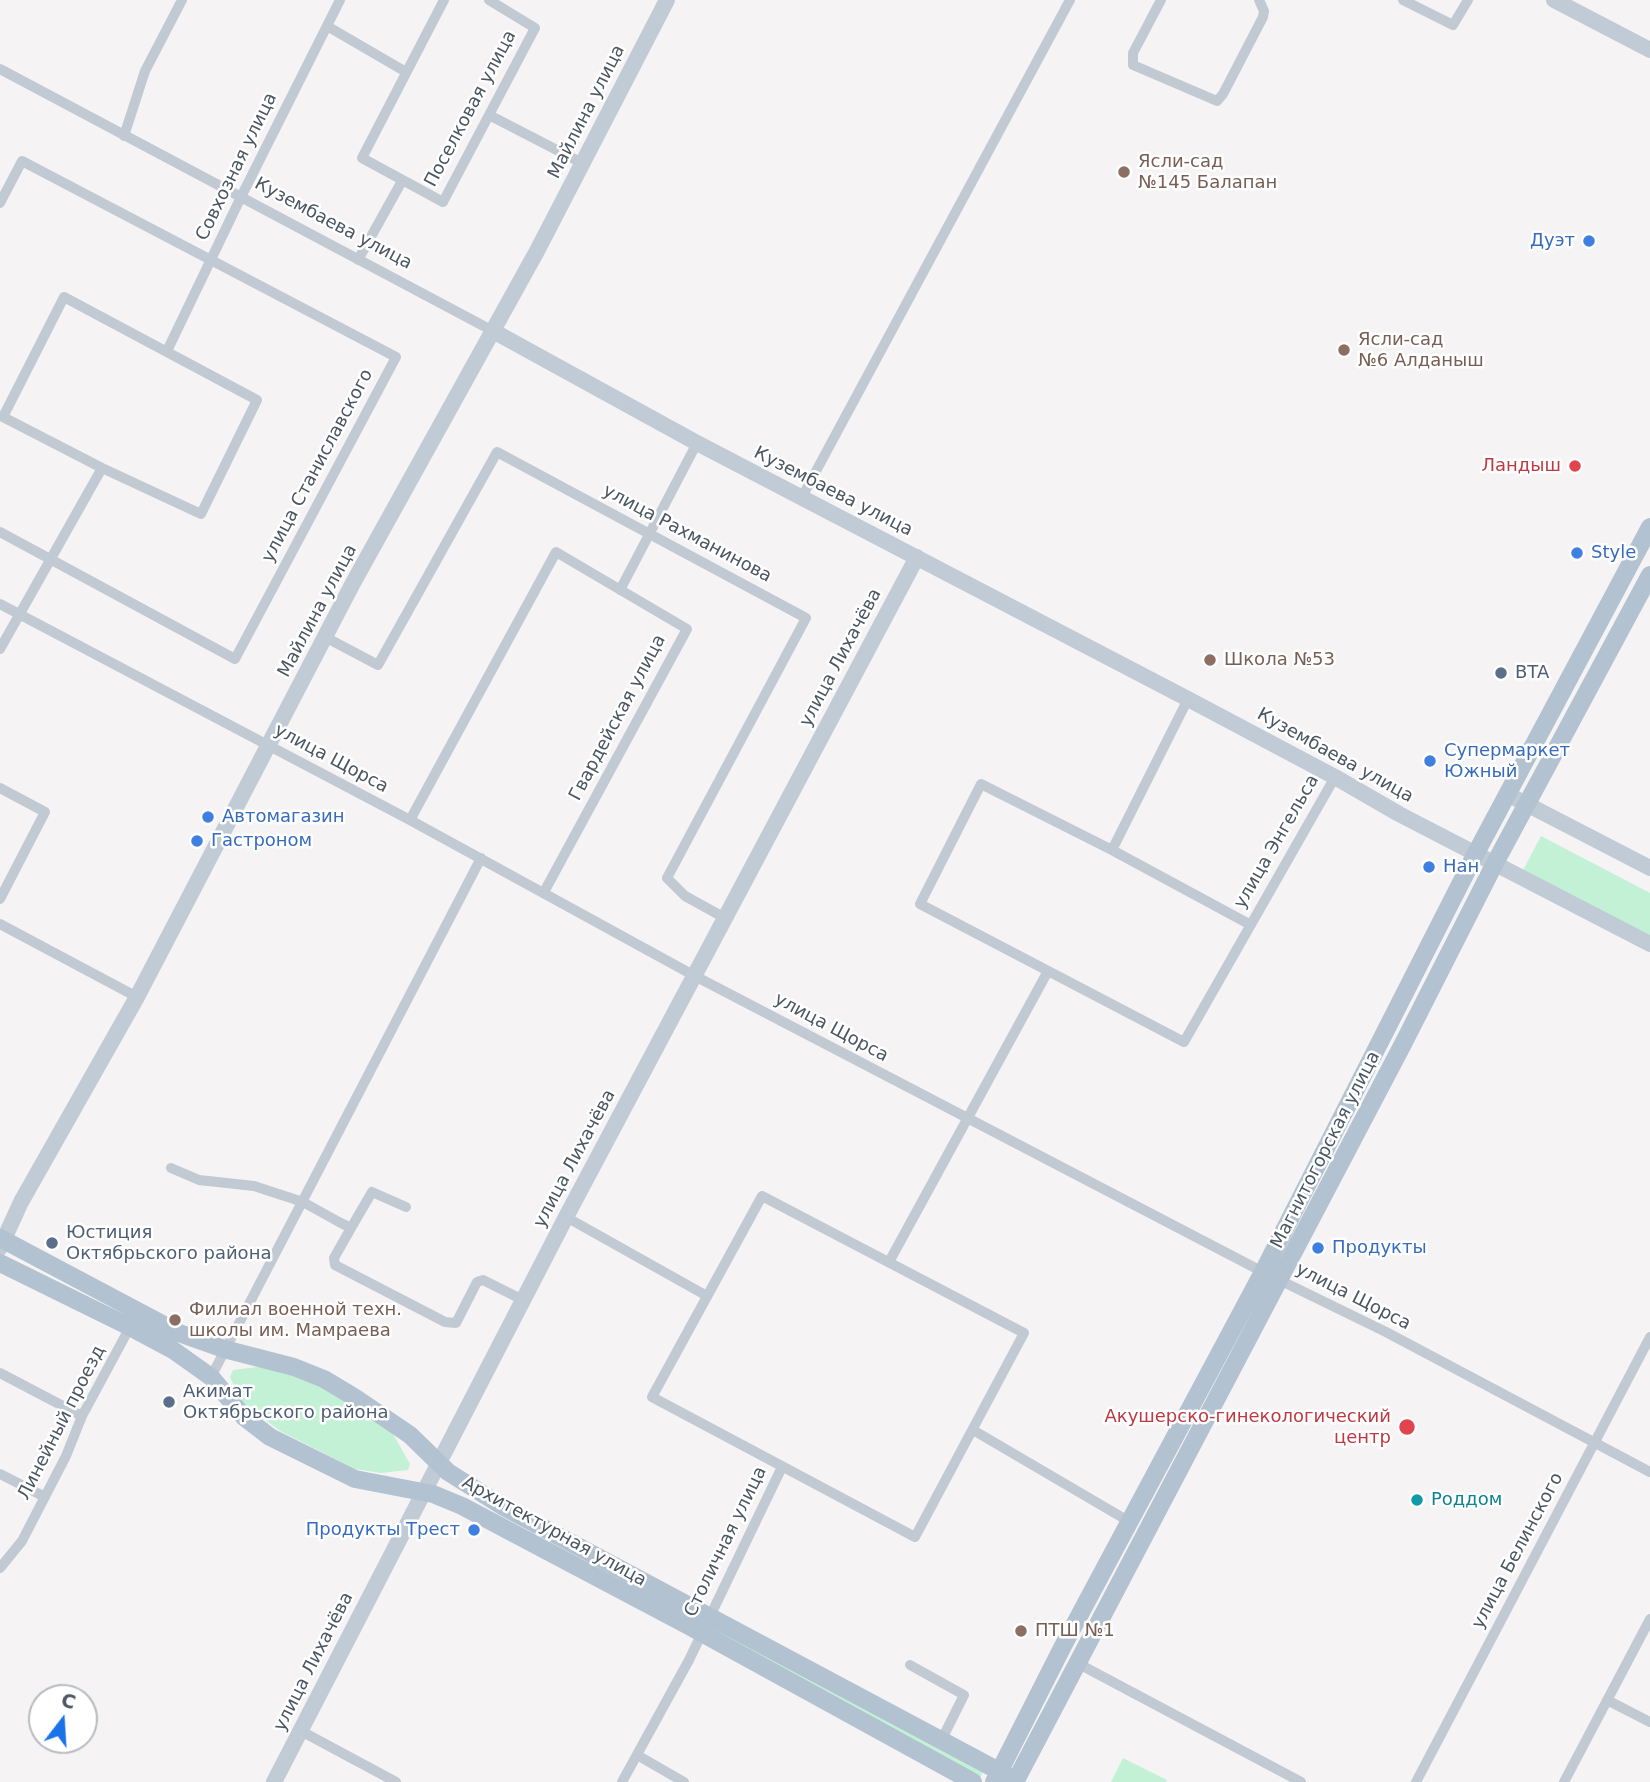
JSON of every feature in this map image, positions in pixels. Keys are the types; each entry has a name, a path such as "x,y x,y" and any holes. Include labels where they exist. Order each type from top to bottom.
{"main road":[{"name":"Магнитогорская улица","path":"1006,1779 1077,1663 1271,1276 1476,853 1650,527"},
{"name":"Магнитогорская улица","path":"1006,1779 1063,1646 1130,1522 1271,1276 1650,575"},
{"name":"Архитектурная улица","path":"1,1242 179,1332 224,1349 294,1367 324,1379 410,1435 448,1472 502,1506 973,1782"},
{"name":"Архитектурная улица","path":"0,1263 173,1350 211,1377 244,1417 270,1437 355,1479 422,1492 453,1502 941,1741 1006,1779"}],"street":[{"path":"124,136 145,71 182,0"},
{"name":"Совхозная улица","path":"167,351 340,0"},
{"name":"Поселковая улица","path":"444,0 362,158 443,202 535,28 494,1"},
{"name":"Майлина улица","path":"1,1242 137,997 325,637 493,331 667,0"},
{"path":"802,497 1070,0"},
{"path":"1161,0 1133,52 1133,65 1217,101 1264,17 1265,11 1259,0"},
{"path":"1403,0 1453,25 1468,0"},
{"path":"1554,0 1650,50"},
{"path":"327,26 406,72"},
{"name":"Кузембаева улица","path":"0,70 493,331 697,443 1650,944"},
{"path":"489,115 582,163"},
{"name":"улица Станиславского","path":"0,202 22,161 396,357 235,659 0,532"},
{"path":"358,260 402,181"},
{"path":"64,297 167,351 257,401 201,514 102,468 3,417 64,297"},
{"path":"620,590 697,443"},
{"name":"улица Рахманинова","path":"325,637 378,665 497,452 806,618 667,878 685,895 725,918"},
{"path":"0,649 102,468"},
{"name":"Гвардейская улица","path":"410,820 556,552 687,628 544,892"},
{"name":"улица Лихачёва","path":"274,1782 422,1492 693,975 917,557"},
{"name":"улица Щорса","path":"0,604 481,858 693,975 1271,1276 1386,1332 1650,1472"},
{"path":"1112,850 1188,699"},
{"name":"улица Энгельса","path":"1250,924 981,784 920,904 1184,1042 1335,777"},
{"path":"0,788 45,812 0,899"},
{"path":"1507,794 1650,868"},
{"path":"211,1377 481,858"},
{"path":"0,924 137,997"},
{"path":"889,1262 969,1120 1048,971"},
{"path":"172,1168 199,1180 254,1185 303,1202 351,1228"},
{"path":"406,1207 372,1192 334,1258 335,1265 445,1322 456,1324 477,1282 483,1280 523,1300"},
{"name":"Столичная улица","path":"762,1196 889,1262 1024,1334 915,1537 652,1397 762,1196"},
{"path":"566,1217 707,1296"},
{"name":"Линейный проезд","path":"0,1568 22,1541 66,1457 82,1416 130,1327"},
{"name":"улица Белинского","path":"1416,1782 1650,1337"},
{"path":"0,1373 82,1416"},
{"path":"973,1430 1130,1522"},
{"name":"Столичная улица","path":"622,1782 706,1625 782,1467"},
{"path":"0,1474 45,1497"},
{"path":"1564,1782 1650,1619"},
{"path":"1077,1663 1301,1782"},
{"path":"911,1665 964,1695 941,1741"},
{"path":"1606,1700 1650,1722"},
{"path":"301,1731 396,1782"},
{"path":"637,1755 684,1782"}],"green space":[{"path":"1541,836 1650,893 1650,943 1521,874"},
{"path":"265,1366 301,1377 342,1397 392,1432 410,1464 408,1470 381,1473 355,1469 280,1431 242,1402 230,1377 233,1370"},
{"path":"700,1616 985,1768 979,1780 694,1627"},
{"path":"1123,1758 1167,1780 1166,1782 1111,1782"}],"place":[{"name":"Ясли-сад №145 Балапан","path":"1124,172"},
{"name":"Дуэт","path":"1589,241"},
{"name":"Ясли-сад №6 Алданыш","path":"1344,350"},
{"name":"Ландыш","path":"1575,466"},
{"name":"Style","path":"1577,553"},
{"name":"Школа №53","path":"1210,660"},
{"name":"BTA","path":"1501,673"},
{"name":"Супермаркет Южный","path":"1430,761"},
{"name":"Автомагазин","path":"208,817"},
{"name":"Гастроном","path":"197,841"},
{"name":"Нан","path":"1429,867"},
{"name":"Юстиция Октябрьского района","path":"52,1243"},
{"name":"Продукты","path":"1318,1248"},
{"name":"Филиал военной техн. школы им. Мамраева","path":"175,1320"},
{"name":"Акимат Октябрьского района","path":"169,1402"},
{"name":"Акушерско-гинекологический центр","path":"1407,1427"},
{"name":"Роддом","path":"1417,1500"},
{"name":"Продукты Трест","path":"474,1530"},
{"name":"ПТШ №1","path":"1021,1631"}]}
